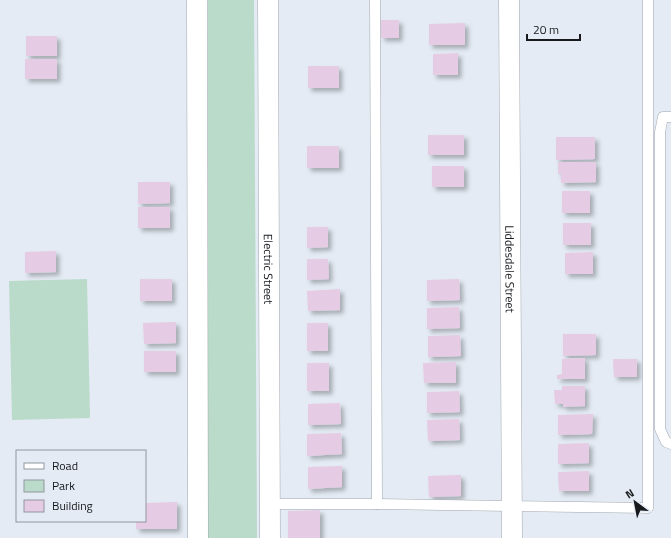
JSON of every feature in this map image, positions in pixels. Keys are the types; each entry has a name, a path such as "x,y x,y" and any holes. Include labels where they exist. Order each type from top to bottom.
{"street":[{"path":"197,0 198,538"},
{"name":"Electric Street","path":"268,0 270,538"},
{"name":"Liddesdale Street","path":"509,0 512,538"}],"lane":[{"path":"375,0 376,504"},
{"path":"271,504 648,508 648,0"},
{"path":"671,117 663,117 660,132 660,429 666,442 671,444"}],"green space":[{"path":"208,0 254,0 257,538 208,538"},
{"path":"87,279 90,418 12,420 9,281"}],"building":[{"path":"381,20 399,20 399,38 381,38"},
{"path":"465,23 465,45 429,45 429,24"},
{"path":"26,36 57,36 57,56 26,56"},
{"path":"458,53 458,75 433,75 433,54"},
{"path":"25,59 57,59 57,79 25,79"},
{"path":"308,66 339,66 339,88 308,88"},
{"path":"428,135 464,135 464,155 428,155"},
{"path":"556,137 595,137 595,159 556,160"},
{"path":"307,146 339,146 339,168 307,168"},
{"path":"558,162 596,162 596,182 561,183 561,174 558,174"},
{"path":"432,166 464,166 464,187 432,187"},
{"path":"138,182 170,182 170,203 138,204"},
{"path":"562,191 590,191 590,213 562,213"},
{"path":"138,207 170,207 170,228 138,228"},
{"path":"563,223 591,223 591,245 563,245"},
{"path":"307,227 328,227 328,247 307,248"},
{"path":"56,251 56,272 25,273 25,252"},
{"path":"593,252 593,274 565,274 565,253"},
{"path":"307,259 328,259 329,279 307,280"},
{"path":"140,279 172,279 172,301 140,301"},
{"path":"459,279 460,300 427,301 427,280"},
{"path":"340,289 340,310 308,311 307,291"},
{"path":"459,307 460,328 427,329 427,308"},
{"path":"176,322 176,343 144,344 143,323"},
{"path":"307,323 328,323 328,351 307,351"},
{"path":"563,334 596,334 596,355 563,356"},
{"path":"460,335 461,356 428,357 428,336"},
{"path":"144,351 176,351 176,372 144,372"},
{"path":"585,358 585,379 557,379 557,375 562,374 562,359"},
{"path":"613,359 637,359 637,377 614,377"},
{"path":"456,362 456,383 424,383 423,363"},
{"path":"307,363 329,363 329,391 307,391"},
{"path":"562,386 585,386 585,406 563,407 563,404 555,404 554,390 562,390"},
{"path":"459,391 460,412 427,413 427,392"},
{"path":"340,403 341,424 308,425 308,404"},
{"path":"593,414 592,434 558,435 558,415"},
{"path":"459,419 460,440 428,441 427,420"},
{"path":"341,433 342,454 307,456 307,434"},
{"path":"589,443 589,463 558,464 558,444"},
{"path":"342,466 342,487 308,489 308,467"},
{"path":"589,471 589,491 559,491 558,472"},
{"path":"461,475 461,496 429,497 428,476"},
{"path":"177,502 177,529 136,529 136,522 146,522 146,503"},
{"path":"320,510 320,538 288,538 288,511"}]}
